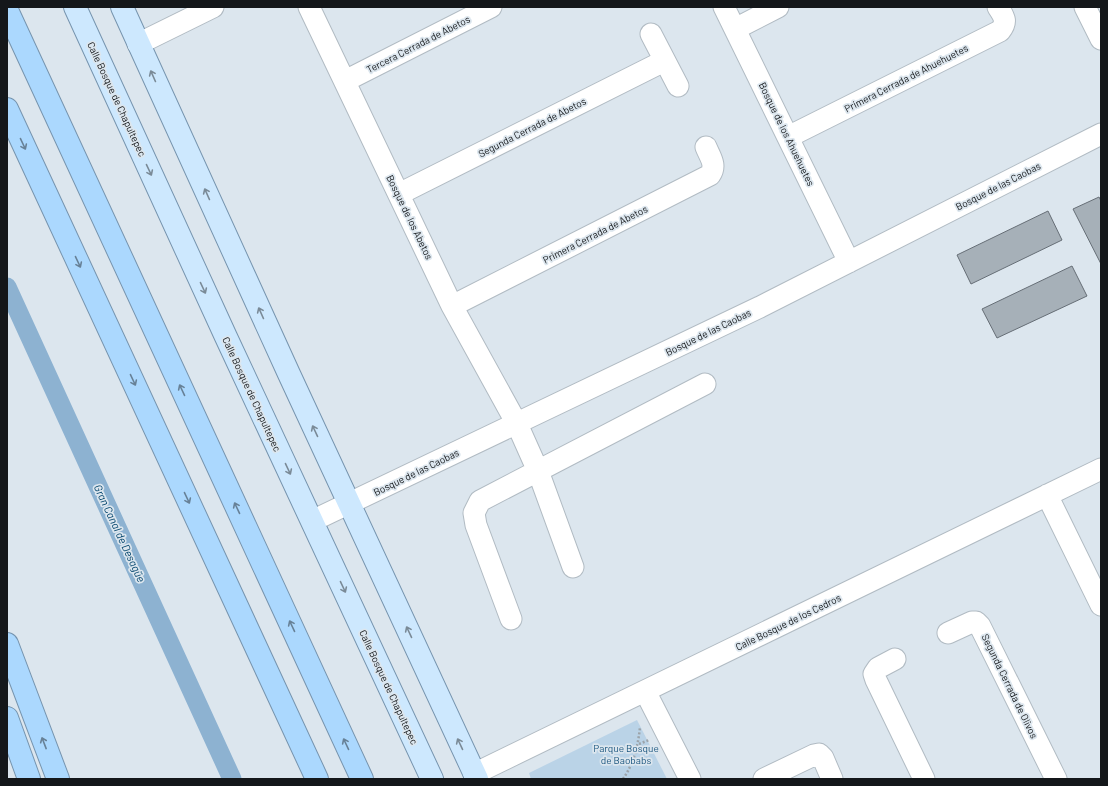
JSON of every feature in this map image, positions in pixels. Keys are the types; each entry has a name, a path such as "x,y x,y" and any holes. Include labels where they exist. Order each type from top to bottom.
{"highway":[{"path":"7,10 362,779"},
{"path":"7,109 318,779"},
{"path":"7,644 58,779"},
{"path":"7,718 29,779"}],"main road":[{"name":"Calle Bosque de Chapultepec","path":"75,7 432,779"},
{"path":"122,7 475,776"}],"street":[{"path":"138,44 213,7"},
{"name":"Bosque de los Abetos","path":"309,7 452,306 517,424 538,471 572,567"},
{"name":"Tercera Cerrada de Abetos","path":"345,81 491,7"},
{"name":"Bosque de los Ahuehuetes","path":"724,7 849,262"},
{"path":"734,28 778,7"},
{"name":"Primera Cerrada de Ahuehuetes","path":"788,137 1000,31 1004,26 1005,18 998,7"},
{"path":"1085,7 1101,39"},
{"path":"651,34 678,86"},
{"name":"Segunda Cerrada de Abetos","path":"399,194 664,61"},
{"name":"Bosque de las Caobas","path":"312,521 760,307 1101,134"},
{"name":"Primera Cerrada de Abetos","path":"452,306 710,175 714,170 714,164 706,147"},
{"path":"512,619 476,525 474,513 480,501 705,384"},
{"name":"Calle Bosque de los Cedros","path":"475,776 645,691 1101,469"},
{"path":"1047,495 1101,605"},
{"name":"Segunda Cerrada de Olivos","path":"948,633 972,622 976,622 980,626 1056,779"},
{"path":"895,659 878,668 874,674 924,779"},
{"path":"645,691 690,779"},
{"path":"764,779 819,754 823,758 832,779"}],"path":[{"path":"623,779 630,769 638,744 641,721"}],"green space":[{"name":"Parque Bosque de Baobabs","path":"637,720 667,779 531,779 529,773"}],"building":[{"path":"1099,197 1101,201 1101,264 1073,209"},
{"path":"1048,211 1062,240 971,284 957,255"},
{"path":"1072,266 1087,296 997,338 982,309"}],"waterway":[{"name":"Gran Canal de Desagüe","path":"7,287 232,779"}]}
